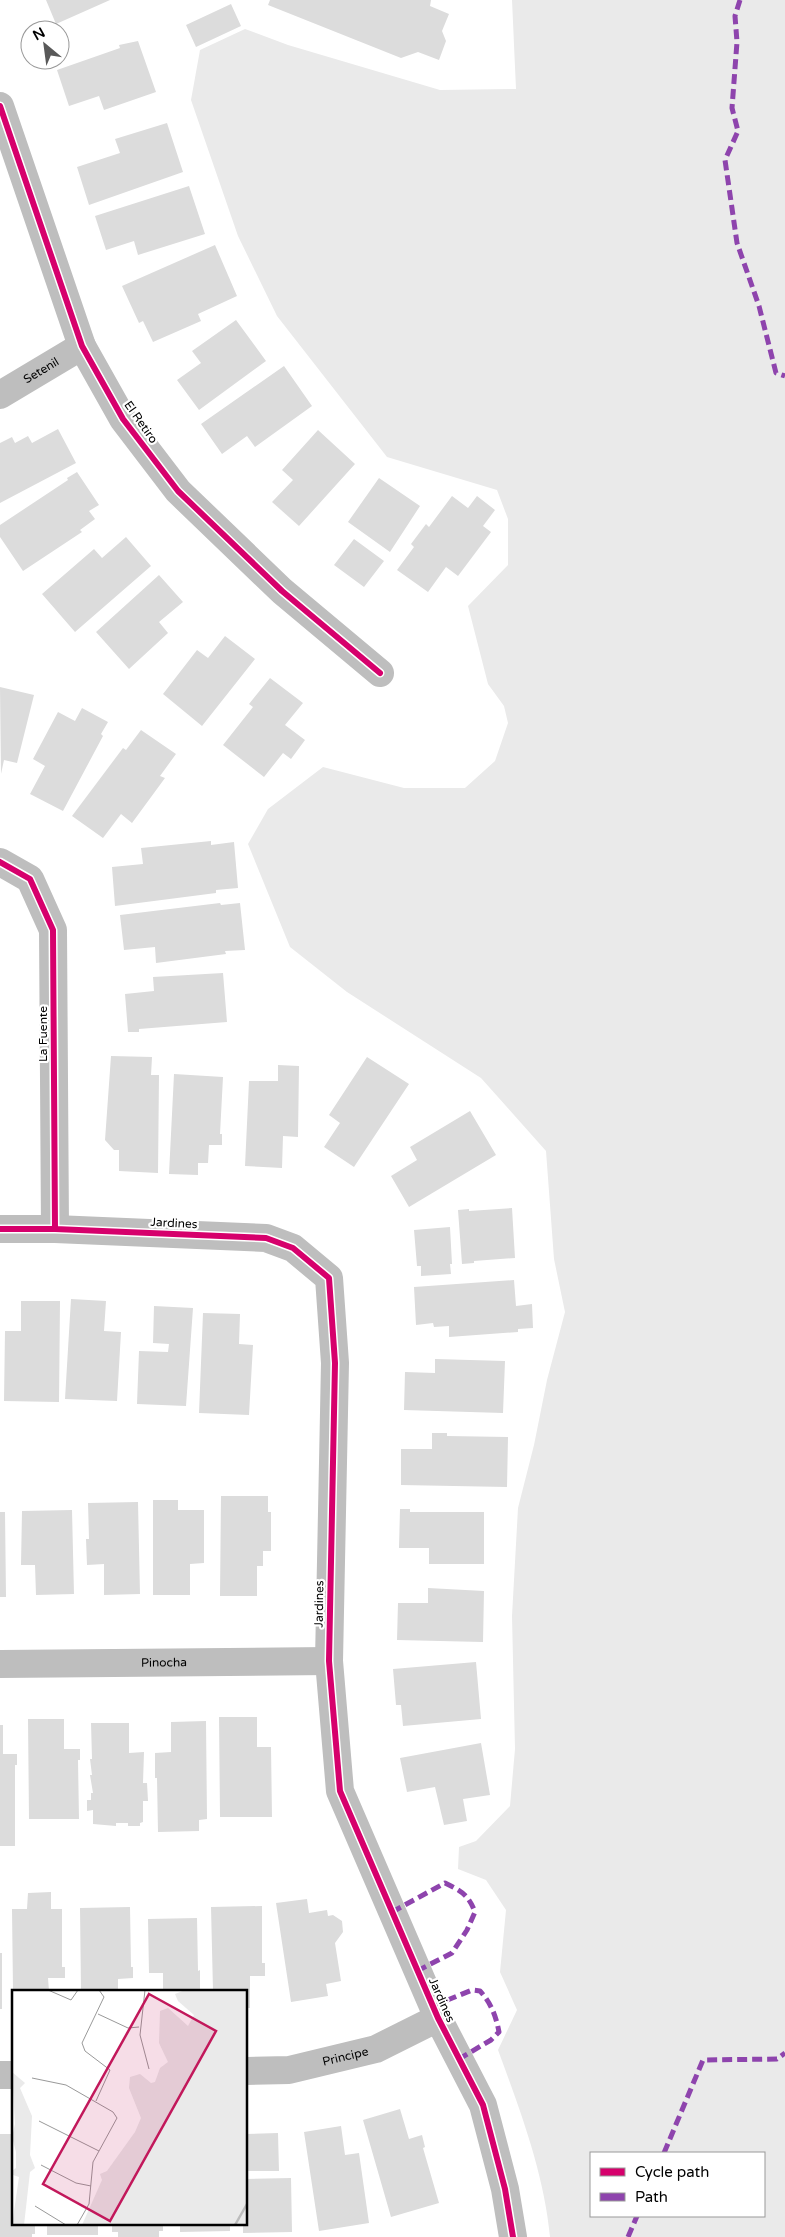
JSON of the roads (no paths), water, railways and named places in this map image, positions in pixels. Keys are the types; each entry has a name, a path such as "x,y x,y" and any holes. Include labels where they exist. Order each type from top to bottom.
{"street":[{"name":"El Retiro","path":"0,106 82,346 123,418 178,491 282,591 380,673"},
{"name":"Setenil","path":"0,395 82,346"},
{"name":"La Fuente","path":"0,862 30,880 54,930 55,1229"},
{"name":"Jardines","path":"0,1229 55,1229 266,1238 293,1248 329,1278 336,1363 329,1661 340,1791 438,2018 483,2105 505,2189 513,2237"},
{"name":"Pinocha","path":"0,1664 329,1661"},
{"name":"Principe","path":"248,2071 289,2070 376,2049 438,2018"}]}
